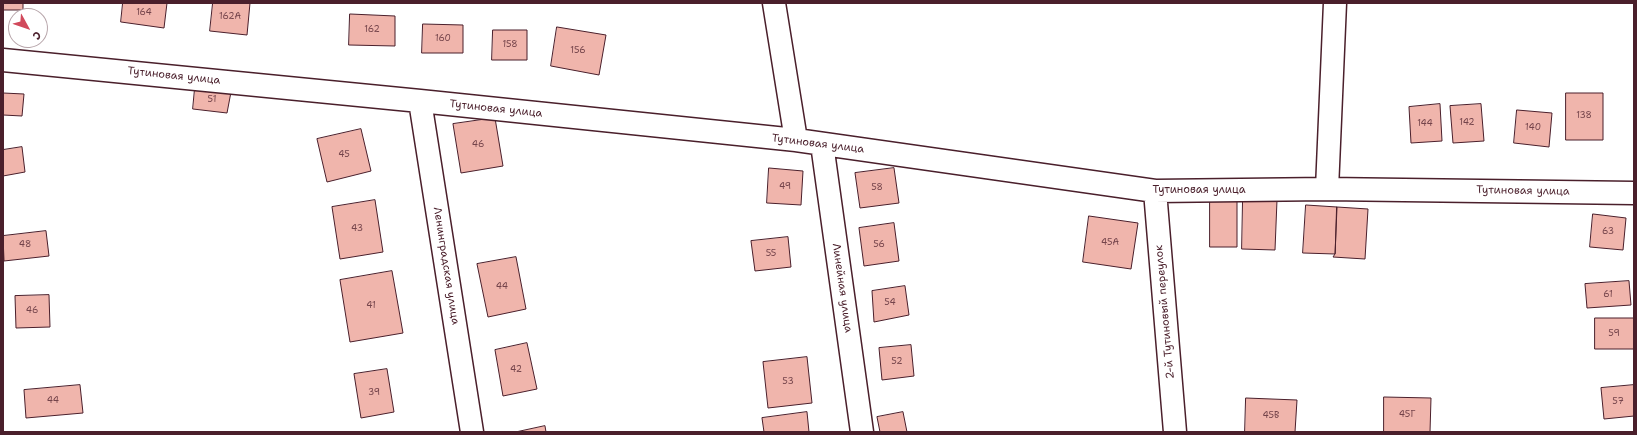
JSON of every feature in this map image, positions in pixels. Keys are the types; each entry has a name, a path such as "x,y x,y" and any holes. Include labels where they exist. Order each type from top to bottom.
{"street":[{"path":"774,3 796,140"},
{"path":"1327,189 1334,3"},
{"name":"Тутиновая улица","path":"3,60 796,140 1155,191 1327,189 1634,193"},
{"name":"Ленинградская улица","path":"420,101 472,432"},
{"name":"Линейная улица","path":"822,144 862,432"},
{"name":"2-й Тутиновый переулок","path":"1155,191 1175,432"}],"building":[{"path":"3,3 23,3 23,8 8,8 8,10 3,10"},
{"path":"123,3 167,3 164,28 121,22"},
{"path":"213,3 250,3 247,35 210,31"},
{"path":"350,14 395,16 395,46 349,45"},
{"path":"423,24 463,25 463,53 422,53"},
{"path":"557,27 606,35 599,75 551,66"},
{"path":"493,30 527,30 527,60 492,60"},
{"path":"195,88 231,92 227,113 193,109"},
{"path":"3,93 24,94 22,116 3,115"},
{"path":"1566,93 1603,93 1603,140 1566,140"},
{"path":"1440,104 1442,141 1411,143 1409,107"},
{"path":"1481,104 1484,141 1453,143 1450,106"},
{"path":"1517,110 1552,113 1549,147 1514,143"},
{"path":"495,118 503,166 461,173 453,124"},
{"path":"361,129 371,171 327,182 317,139"},
{"path":"22,147 25,172 3,176 3,150"},
{"path":"769,168 803,171 801,205 767,203"},
{"path":"894,168 899,203 860,208 855,173"},
{"path":"1243,198 1277,200 1275,250 1242,249"},
{"path":"1210,199 1237,199 1237,247 1210,247"},
{"path":"375,200 383,252 340,259 332,207"},
{"path":"1306,205 1337,207 1335,254 1303,253"},
{"path":"1337,207 1368,209 1365,259 1333,257 1335,254"},
{"path":"1593,214 1626,218 1623,250 1590,247"},
{"path":"1089,216 1138,223 1131,269 1083,262"},
{"path":"894,223 899,261 864,266 859,228"},
{"path":"46,231 49,256 4,261 3,236"},
{"path":"788,237 791,267 755,271 751,241"},
{"path":"516,257 526,309 488,317 477,264"},
{"path":"392,271 403,333 350,342 340,280"},
{"path":"1629,281 1631,305 1587,308 1585,284"},
{"path":"905,286 909,315 874,322 872,291"},
{"path":"49,295 50,327 16,328 15,296"},
{"path":"1595,318 1634,318 1634,349 1595,349"},
{"path":"527,343 537,389 503,396 495,350"},
{"path":"911,345 914,376 882,380 879,348"},
{"path":"807,357 812,403 768,408 763,362"},
{"path":"387,369 394,412 361,418 354,374"},
{"path":"80,385 83,413 26,418 24,390"},
{"path":"1634,385 1634,416 1604,419 1601,388"},
{"path":"1384,397 1431,398 1430,432 1384,432"},
{"path":"1246,398 1297,400 1295,432 1245,432"},
{"path":"807,412 809,432 764,432 762,418"},
{"path":"903,412 907,432 880,432 877,417"},
{"path":"545,426 546,432 516,432"}]}
